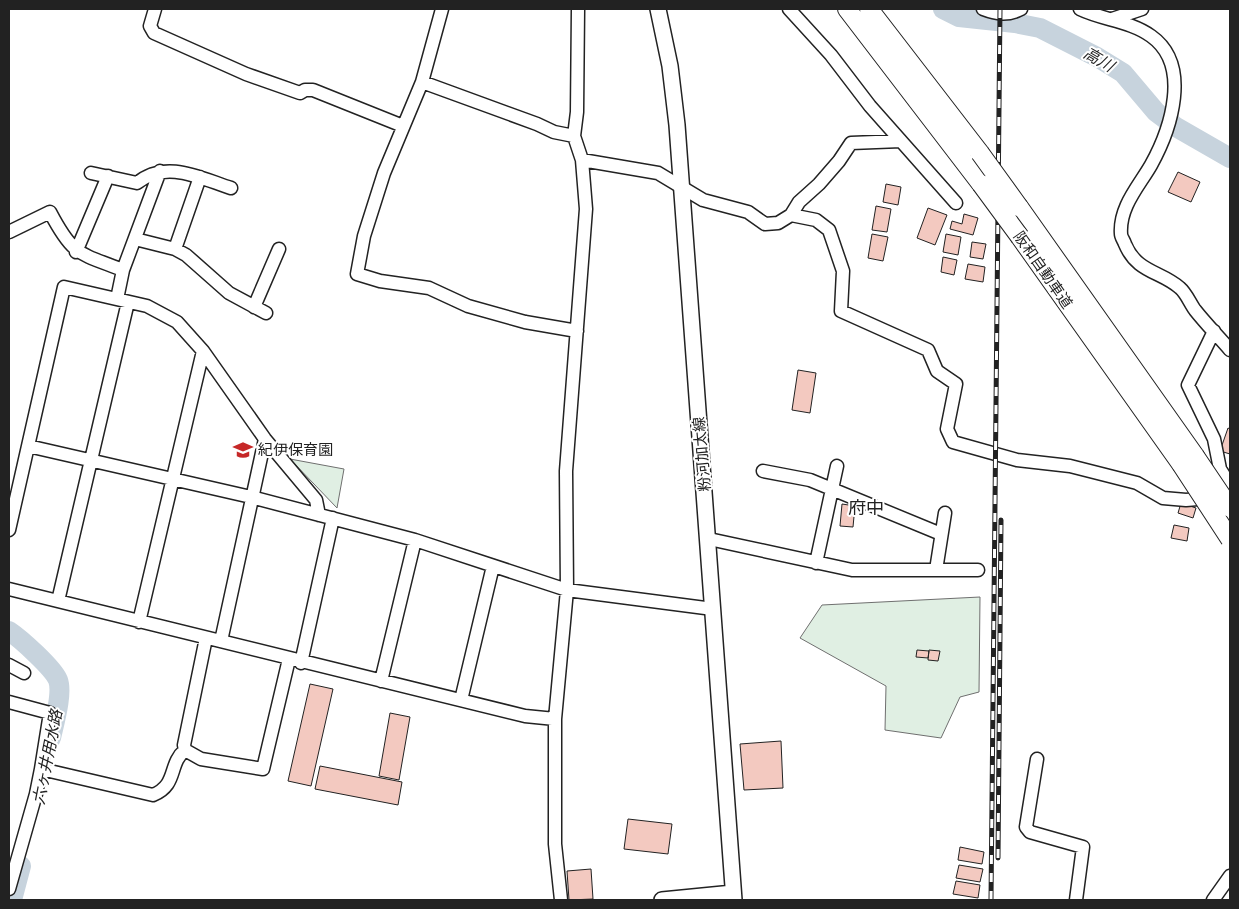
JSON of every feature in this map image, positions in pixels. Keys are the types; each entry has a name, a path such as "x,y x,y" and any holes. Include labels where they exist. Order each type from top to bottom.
{"highway":[{"name":"阪和自動車道","path":"847,9 1188,460 1230,508"},
{"name":"阪和自動車道","path":"869,9 980,153 1019,207 1188,460 1230,539"}],"main road":[{"name":"粉河加太線","path":"658,9 670,66 682,188 709,539 733,897"},
{"path":"662,900 733,897"}],"street":[{"path":"155,9 150,26 154,33 246,74 300,94 305,90 313,90 403,126"},
{"path":"442,9 422,82 403,126 364,236 357,274 380,281 429,288 468,306 525,322 578,330"},
{"path":"561,900 555,844 555,719 567,590 566,471 586,209 582,160 574,136 577,112 578,9"},
{"path":"789,9 831,55 870,106 956,202"},
{"path":"983,9 993,13 1012,14 1021,9"},
{"path":"1080,9 1112,19 1149,35 1161,44 1169,55 1174,77 1171,114 1150,166 1135,188 1126,206 1121,234 1129,254 1149,271 1180,288 1230,350"},
{"path":"1112,19 1142,9"},
{"path":"422,82 554,132 574,136"},
{"path":"582,160 658,174 703,200 748,212 766,224 778,223 791,215 799,202 819,184 839,161 851,142 901,141"},
{"path":"91,173 137,183 148,174 177,170 231,188"},
{"path":"58,601 90,461 123,301 123,270 160,171"},
{"path":"76,252 108,176"},
{"path":"175,249 200,177"},
{"path":"9,232 50,212 63,238 76,252 123,270"},
{"path":"791,215 816,220 829,230 843,270 841,311 928,350 937,370 956,384 947,430 953,442 1017,460 1070,466 1136,483 1162,498 1186,500 1230,496"},
{"path":"135,239 175,249 186,255 229,293 266,313"},
{"path":"254,307 279,249"},
{"path":"9,530 64,287 147,306 177,322 204,351 265,439 316,500 319,515"},
{"path":"1214,331 1188,386 1214,439 1220,469 1230,485"},
{"path":"138,622 204,351"},
{"path":"221,641 265,439"},
{"path":"28,446 333,518 415,540 567,590 713,609"},
{"path":"816,563 837,466"},
{"path":"762,471 810,480 942,534"},
{"path":"936,570 945,513"},
{"path":"184,750 201,758 263,769 333,518"},
{"path":"709,539 852,570 978,570"},
{"path":"381,681 415,540"},
{"path":"461,700 494,566"},
{"path":"9,589 221,641 294,661 525,716 555,719"},
{"path":"45,770 153,795 170,783 180,754 184,750 206,638"},
{"path":"9,665 24,674"},
{"path":"9,702 50,713 45,770 36,794 9,889"},
{"path":"1037,759 1026,827 1030,832 1083,847 1076,900"},
{"path":"1213,900 1230,876"}],"green space":[{"path":"290,459 344,469 337,508"},
{"path":"980,597 979,692 960,697 941,738 885,730 886,686 800,638 822,605"}],"building":[{"path":"1178,172 1200,182 1191,202 1168,192"},
{"path":"886,184 901,187 898,205 883,202"},
{"path":"876,206 891,209 887,232 872,230"},
{"path":"928,208 947,215 935,245 917,238"},
{"path":"964,214 978,218 973,235 950,229 952,221 962,224"},
{"path":"872,234 888,237 883,261 868,258"},
{"path":"946,234 961,237 958,255 943,252"},
{"path":"972,242 986,244 983,259 970,257"},
{"path":"943,257 957,260 954,275 941,272"},
{"path":"968,264 985,267 983,282 965,279"},
{"path":"798,370 816,373 810,413 792,410"},
{"path":"1228,428 1230,429 1230,454 1220,451"},
{"path":"1181,503 1196,508 1193,518 1178,513"},
{"path":"842,504 855,506 853,527 840,526"},
{"path":"1174,525 1189,528 1187,541 1171,538"},
{"path":"917,650 929,651 928,658 916,657"},
{"path":"929,650 940,651 938,661 928,660"},
{"path":"310,684 333,689 311,786 288,781"},
{"path":"390,713 410,717 399,780 379,776"},
{"path":"781,741 783,788 744,790 740,744"},
{"path":"320,766 402,782 398,805 315,789"},
{"path":"628,819 672,824 668,854 624,849"},
{"path":"960,847 984,852 982,864 958,860"},
{"path":"959,865 983,869 980,882 956,878"},
{"path":"591,869 593,899 569,900 567,871"},
{"path":"956,881 980,885 978,898 953,894"}],"waterway":[{"name":"高川","path":"943,9 959,17 1015,23 1040,28 1097,57 1123,73 1156,112 1176,127 1230,158"},
{"name":"六ヶ井用水路","path":"9,631 43,661 58,680 59,700 51,738"},
{"name":"六ヶ井用水路","path":"12,900 21,866"}],"railway":[{"path":"991,900 1000,9"},
{"path":"998,858 1001,520"}],"place":[{"name":"紀伊保育園","path":"243,450"}],"district":[{"name":"府中","path":"866,508"}]}
